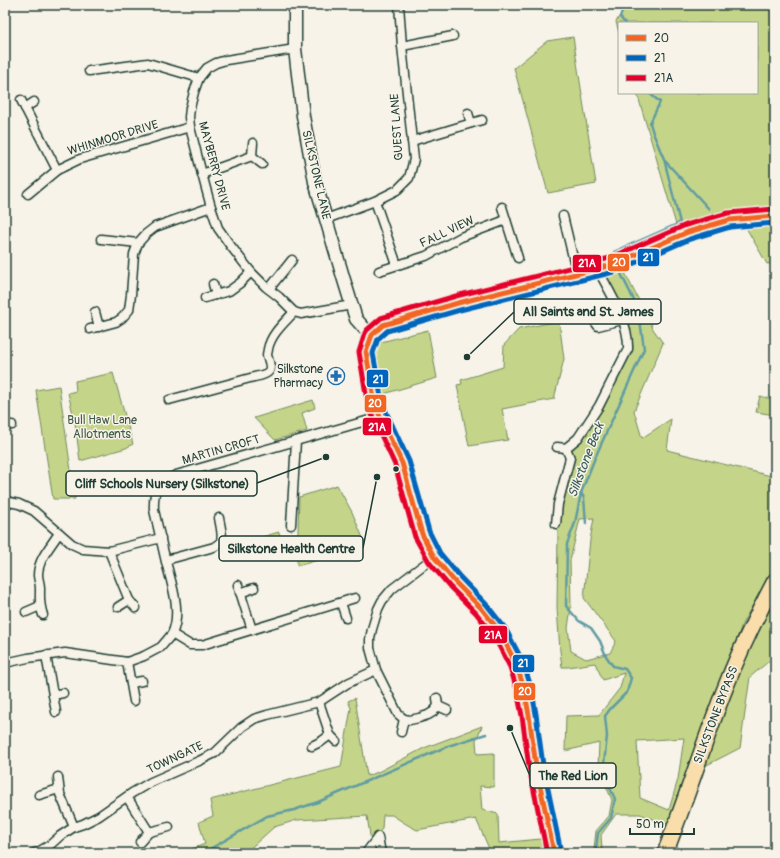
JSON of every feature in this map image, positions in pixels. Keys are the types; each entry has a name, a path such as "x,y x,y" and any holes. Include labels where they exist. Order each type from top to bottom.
{"highway":[{"name":"SILKSTONE BYPASS","path":"665,853 726,686 761,608 775,581"}],"street":[{"name":"SILKSTONE LANE","path":"295,5 295,49 303,116 315,182 356,318 372,335"},
{"name":"GUEST LANE","path":"326,219 375,201 397,190 408,178 414,160 399,5"},
{"path":"441,29 442,38"},
{"path":"402,46 453,36"},
{"name":"MAYBERRY DRIVE","path":"294,312 251,272 218,228 202,174 190,127 189,117 194,92 199,78 207,68 226,60 295,49"},
{"path":"99,79 94,71 148,63 199,78"},
{"path":"34,102 23,104 57,170"},
{"path":"468,114 471,123"},
{"path":"412,141 482,120"},
{"name":"WHINMOOR DRIVE","path":"28,194 57,170 80,159 190,127"},
{"path":"252,156 253,143"},
{"path":"202,174 252,156"},
{"path":"252,156 262,164"},
{"path":"375,201 397,265"},
{"path":"90,329 116,322 129,310 134,254 138,243 146,234 155,227 211,207"},
{"path":"502,207 518,258"},
{"path":"563,216 577,274"},
{"path":"554,853 536,766 524,688 516,664 500,632 481,608 455,582 434,557 422,534 402,462 380,417 373,392 366,352 372,335 383,326 450,305 612,265 688,232 729,220 775,216"},
{"name":"FALL VIEW","path":"379,272 426,256 461,237 506,220"},
{"path":"101,239 138,243"},
{"path":"269,289 292,260"},
{"path":"557,447 566,448 578,438 599,406 628,349 628,340 622,320 611,294 597,268"},
{"path":"205,298 229,291 251,272"},
{"path":"213,284 216,295"},
{"path":"169,400 264,374 269,371 270,366 267,355 272,338 277,330 294,312 302,314 352,305"},
{"path":"95,312 99,327"},
{"path":"597,326 622,320"},
{"name":"MARTIN CROFT","path":"172,634 175,627 176,615 175,597 154,510 153,498 155,492 166,480 176,475 380,417"},
{"path":"291,525 296,441"},
{"path":"556,524 558,504 570,458 566,448"},
{"path":"5,501 19,504 34,511 72,544 83,549 109,551 161,538"},
{"path":"283,514 292,513"},
{"path":"166,560 214,547 220,543 222,535 219,518"},
{"path":"43,616 40,606 40,585 38,575 39,566 43,557 59,533"},
{"path":"109,551 128,600 136,608"},
{"path":"434,557 392,589 382,601 372,629 370,648 376,670 398,714 404,719 410,720 423,717 433,712 438,702 447,710"},
{"path":"238,585 252,630"},
{"path":"240,594 254,588"},
{"path":"5,663 65,653 128,662 161,647 172,634 190,645 202,645 355,598"},
{"path":"118,607 128,600"},
{"path":"341,603 346,618"},
{"path":"26,612 40,606"},
{"path":"46,655 56,712"},
{"path":"128,662 134,701"},
{"name":"TOWNGATE","path":"34,853 50,845 74,827 99,816 151,782 215,753 242,727 254,719 318,702 348,683 376,670"},
{"path":"131,683 142,681"},
{"path":"53,694 63,693"},
{"path":"312,746 333,738 318,702"},
{"path":"401,732 404,719"},
{"path":"58,777 59,789 74,827"},
{"path":"39,795 59,789"},
{"path":"127,797 149,832"},
{"path":"140,842 149,832 169,827"},
{"path":"377,853 368,850 378,837 381,853"}],"green space":[{"path":"626,5 775,5 775,263 767,264 741,219 733,213 677,228 637,94 758,94 758,22 618,22 618,29 616,22"},
{"path":"573,37 596,184 548,193 514,68 547,41"},
{"path":"625,260 626,275 648,315 653,329 663,343 634,411 642,438 671,419 667,450 775,477 775,567 743,622 668,824 640,814 616,814 601,835 602,850 612,853 595,853 594,849 596,831 609,816 612,800 598,767 599,743 565,751 566,716 599,715 620,688 624,673 603,680 595,663 562,667 557,608 558,532 556,524 570,458 566,448 599,406 628,340 597,268","holes":["594,518 590,540 584,598 616,641 610,653 586,659 571,651 568,628 571,607 570,560 580,519","684,738 678,779 669,810 640,798 637,741"]},
{"path":"559,321 564,359 554,399 502,409 508,440 469,446 457,385 462,384 461,380 503,367 504,345 519,329"},
{"path":"428,330 437,378 377,396 373,360 377,347 381,342"},
{"name":"Bull Haw Lane Allotments","path":"113,373 133,444 126,448 80,461 75,422 68,393 76,391 75,381"},
{"path":"59,386 75,499 53,499 36,390"},
{"path":"760,396 775,400 775,415 756,412"},
{"path":"313,400 315,408 302,413 307,431 275,440 254,418"},
{"path":"337,485 352,512 365,543 350,551 297,566 299,497"},
{"path":"279,532 283,546 237,559 235,545"},
{"path":"775,589 775,656 750,677 740,748 703,767 731,686"},
{"path":"355,698 367,776 378,772 424,748 482,726 476,740 477,754 494,753 494,787 480,786 482,810 498,814 499,843 541,839 544,853 491,853 476,819 417,830 392,815 383,815 382,829 371,842 367,816 297,820 274,827 245,853 181,853 205,844 199,822 213,816 210,800 341,767 351,708 348,701"}],"waterway":[{"name":"Silkstone Beck","path":"624,22 620,17 624,7 629,5"},
{"name":"Silkstone Beck","path":"616,260 614,252 680,223 664,159 650,123 660,102 650,94"},
{"path":"665,161 709,209"},
{"name":"Silkstone Beck","path":"600,853 596,850 598,833 611,818 615,799 603,773 607,736 605,716 627,692 631,678 625,669 613,666 606,656 600,641 591,628 579,621 566,606 567,544 575,523 581,493 594,460 644,349 638,311 618,266"},
{"path":"581,493 584,498 586,523"},
{"path":"203,853 267,816 294,810 318,802 448,746 486,734"}],"transit line":[{"name":"21A","path":"547,853 529,767 517,690 510,667 494,636 476,613 450,587 429,562 415,537 395,465 374,420 367,400 359,352 365,333 381,318 456,296 610,258 686,225 728,213 774,209"},
{"name":"20","path":"554,853 536,766 524,688 516,664 500,632 481,608 455,582 434,557 422,534 402,463 380,417 374,399 366,352 372,335 383,325 458,303 612,265 688,232 729,220 775,216"},
{"name":"21","path":"561,852 543,765 531,687 523,662 505,628 486,604 460,577 440,553 429,531 409,461 387,414 381,397 373,353 378,339 387,331 460,310 614,272 690,239 730,227 775,223"}],"place":[{"name":"All Saints and St. James","path":"467,357"},
{"name":"Silkstone Pharmacy","path":"336,376"},
{"name":"Cliff Schools Nursery (Silkstone)","path":"326,457"},
{"name":"Silkstone Health Centre","path":"377,477"},
{"name":"The Red Lion","path":"510,728"}]}
